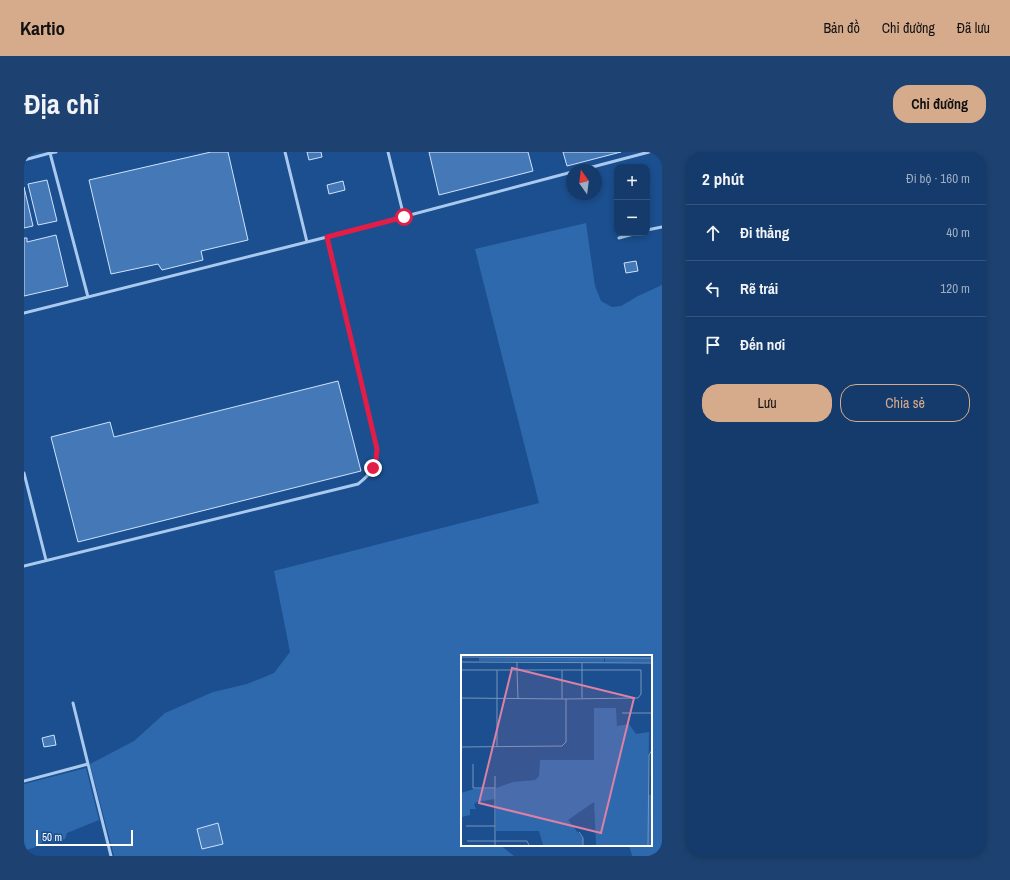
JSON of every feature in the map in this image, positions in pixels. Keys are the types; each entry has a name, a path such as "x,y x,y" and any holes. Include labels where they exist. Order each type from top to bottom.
{"lane":[{"path":"24,160 56,152"},
{"path":"285,152 307,242"},
{"path":"388,152 404,217"},
{"path":"602,164 649,152"},
{"path":"49,153 88,297"},
{"path":"24,313 327,237 566,174"},
{"path":"650,229 662,227"},
{"path":"619,238 626,236"},
{"path":"24,566 358,484 368,477 376,459 377,449 327,237"},
{"path":"24,472 46,560"},
{"path":"73,703 111,856"},
{"path":"24,781 88,764"}],"shaded area":[{"path":"586,223 595,286 601,301 612,307 621,306 662,285 662,856 632,856 629,846 652,846 652,655 461,655 461,846 501,846 514,856 114,856 90,764 134,741 165,713 213,692 247,684 274,673 290,652 274,571 539,503 475,249"},
{"path":"86,768 99,820 67,833 65,839 54,842 46,838 38,846 24,851 24,784"}],"building":[{"path":"211,152 228,152 248,240 201,251 203,260 162,270 158,264 111,274 89,180"},
{"path":"307,152 321,152 322,157 309,160"},
{"path":"429,152 528,152 533,171 439,195"},
{"path":"563,152 621,152 575,164 566,164"},
{"path":"47,180 57,221 38,225 28,184"},
{"path":"343,181 345,190 329,194 327,185"},
{"path":"24,187 33,226 24,228"},
{"path":"56,235 68,286 24,296 24,238 27,238 27,242"},
{"path":"636,261 638,271 626,273 624,263"},
{"path":"338,381 361,471 78,542 51,437 110,422 114,437"},
{"path":"54,735 56,745 44,747 42,738"},
{"path":"218,823 223,844 202,849 197,829"}],"route":[{"path":"373,468 377,449 327,237 404,217"}]}
